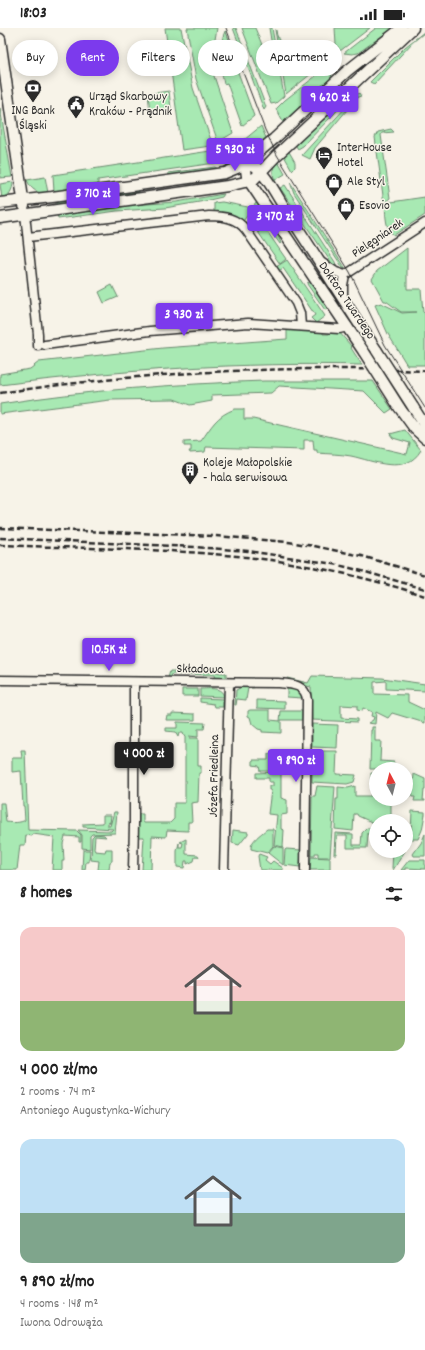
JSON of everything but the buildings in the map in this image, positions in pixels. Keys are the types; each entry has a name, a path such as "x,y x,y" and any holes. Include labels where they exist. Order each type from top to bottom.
{"street":[{"path":"0,203 225,172 242,166 274,139 347,71 402,28"},
{"path":"0,218 228,186 249,181 413,28"},
{"path":"0,40 28,237 38,334 42,346 150,331 233,323 342,329 348,327"},
{"path":"248,161 246,175 249,181"},
{"name":"Doktora Twardego","path":"248,161 257,167 321,262 343,300 425,426"},
{"name":"Doktora Twardego","path":"249,181 348,327 399,407 415,429 425,438"},
{"path":"28,237 209,216 221,216 233,219 242,224 296,303 300,313 301,326"},
{"name":"Pielęgniarek","path":"343,300 345,275 425,223"},
{"name":"Pielęgniarek","path":"321,262 336,272 345,275"},
{"name":"Składowa","path":"0,680 285,684 303,688 306,694 307,722 305,870"},
{"path":"133,870 134,682"},
{"name":"Józefa Friedleina","path":"224,870 229,683"}],"green space":[{"path":"165,28 181,28 183,40 167,40"},
{"path":"187,28 217,28 215,40 198,40 198,76 214,76 233,133 218,142 196,79"},
{"path":"233,28 236,28 241,40 238,40"},
{"path":"242,28 255,28 260,40 256,40 256,65 248,40 247,40"},
{"path":"269,28 272,28 274,40 271,40"},
{"path":"335,28 370,28 342,49 342,40 336,40"},
{"path":"376,28 393,28 358,53 344,53"},
{"path":"275,30 279,40 277,40"},
{"path":"225,31 229,40 222,40"},
{"path":"424,32 374,84 370,82 405,47"},
{"path":"248,60 266,107 264,110 248,68"},
{"path":"190,73 193,88 212,143 211,146 182,150 172,76 190,76"},
{"path":"239,76 254,116 242,126 227,83 224,84 223,77"},
{"path":"260,76 280,76 284,96 276,103 271,104"},
{"path":"283,76 308,76 286,94"},
{"path":"316,76 331,76 283,122 276,109"},
{"path":"169,91 171,109 150,112 148,94"},
{"path":"353,92 355,92 303,146 298,149 294,143 327,117"},
{"path":"359,93 361,96 358,97 315,148 310,159 302,155"},
{"path":"0,108 12,177 0,178"},
{"path":"261,126 266,138 255,145 247,143 244,140"},
{"path":"391,129 394,132 382,133 381,135 390,198 384,203 375,137 378,132"},
{"path":"236,142 239,157 232,165 227,167 222,151 224,148"},
{"path":"288,150 295,162 295,167 292,170 283,154"},
{"path":"210,151 213,153 216,161 215,163 98,180 98,184 90,187 54,192 53,175"},
{"path":"277,160 285,174 275,180 273,170"},
{"path":"215,167 218,169 180,175 168,175 168,173"},
{"path":"45,177 48,193 35,191 27,180"},
{"path":"13,182 10,192 2,199 0,184"},
{"path":"290,182 346,269 343,268 294,193"},
{"path":"285,185 335,262 337,268 333,265 280,188"},
{"path":"139,190 139,192 56,205 56,201"},
{"path":"224,194 222,197 165,208 117,211 58,219 57,214 119,206 176,202"},
{"path":"425,197 425,215 394,235 391,233 386,222 385,206 390,201"},
{"path":"222,202 248,207 251,211 243,221 231,215 214,212 214,203"},
{"path":"258,202 272,222 281,243 280,244 254,207"},
{"path":"254,214 286,259 280,264 256,229 252,232 246,224"},
{"path":"407,248 407,289 421,289 423,312 425,314 425,365 407,365 388,334 375,305 381,303 402,313 416,312 401,312 384,301 372,279 377,271"},
{"path":"287,260 325,316 316,323 311,318 315,315 283,268 279,271 276,267"},
{"path":"308,282 318,291 329,308 325,310 307,284"},
{"path":"112,285 118,297 104,303 99,292"},
{"path":"287,329 323,331 323,334 339,332 352,347 351,348 362,365 317,364 181,368 90,375 0,385 0,374 30,369 39,362 163,348 287,339"},
{"path":"264,381 373,381 392,409 386,413 364,391 279,386 271,393 212,395 212,401 190,405 174,399 110,400 0,414 0,404 33,399 99,391"},
{"path":"235,409 244,409 244,419 253,419 407,454 410,443 393,438 390,434 405,430 421,450 415,458 407,463 389,465 339,454 317,453 317,450 314,450 313,440 304,440 304,450 206,447 205,452 190,453 189,451 191,451 191,446 184,446 184,442 201,441 219,418"},
{"path":"170,671 226,673 226,677 225,680 215,680 214,675 172,674 171,678 168,678"},
{"path":"312,676 382,678 425,684 425,691 386,689 386,681 374,682 374,694 408,695 408,702 425,710 425,723 392,713 388,718 376,712 375,724 368,723 373,720 374,717 371,716 372,712 363,708 362,711 357,710 357,706 341,705 341,718 357,719 357,722 312,720 311,687 290,682 287,678 308,683"},
{"path":"242,687 254,688 248,688 246,700 237,699 235,705 236,690"},
{"path":"287,688 299,691 302,694 302,698 287,697"},
{"path":"182,689 198,689 198,696 182,696"},
{"path":"200,689 221,691 224,697 200,696"},
{"path":"200,698 223,699 223,707 215,707 214,704 200,702"},
{"path":"257,700 285,701 285,709 257,708"},
{"path":"270,710 270,720 280,721 281,711 302,711 302,720 281,720 281,733 262,732 262,730 258,729 252,724 250,717 248,716 248,711"},
{"path":"172,713 195,714 195,720 166,720 167,715 172,715"},
{"path":"177,722 205,723 204,729 198,729 198,737 189,736 189,738 198,738 198,766 201,766 201,773 199,773 198,802 191,803 192,822 188,822 188,831 167,830 166,837 152,836 151,870 142,870 144,837 138,837 139,814 143,814 144,823 170,823 174,819 174,803 185,803 185,737 183,733 179,733 178,737 175,732 166,731 166,728 177,728"},
{"path":"312,724 338,725 337,748 312,747"},
{"path":"372,727 375,727 375,741 381,741 380,761 394,762 370,762"},
{"path":"21,750 25,750 28,830 77,831 81,835 81,842 79,842 79,837 65,836 63,844 64,861 62,861 62,870 52,870 54,837 33,834 32,836 26,835 25,845 20,845 17,870 0,870 0,803 4,803 6,822 21,822 25,820 21,771 12,772 12,758 22,758"},
{"path":"312,751 337,751 336,774 356,775 354,782 347,784 312,782"},
{"path":"281,752 286,752 286,761 281,761 281,771 260,771 259,766 253,765 253,760 268,760 268,754 281,754"},
{"path":"256,773 281,773 281,798 287,800 287,814 281,815 281,829 284,830 283,847 274,845 277,815 268,814 271,790 269,790 269,786 273,786 273,782 269,782 269,778 256,778"},
{"path":"414,774 425,779 423,800 425,801 414,801 415,797 413,797"},
{"path":"317,786 335,787 330,857 318,857 318,853 315,853 315,856 311,856 312,796 315,796"},
{"path":"355,786 355,796 369,796 369,806 391,806 391,814 369,814 369,821 358,816 357,814 354,814 353,831 335,829 338,787 348,788"},
{"path":"412,811 425,812 422,830 418,839 413,839"},
{"path":"114,812 117,812 115,833 92,834 90,836 90,849 82,848 82,835 78,830 111,831 113,829 83,827 83,824 103,823 103,815 111,815 110,824 110,822 108,823 108,826 110,826"},
{"path":"369,828 367,848 347,848 347,835 337,835 336,854 334,854 335,833 353,834 353,845 361,845 362,833"},
{"path":"267,829 273,829 273,846 267,853 251,849 254,840"},
{"path":"233,830 248,832 239,845 232,843"},
{"path":"95,834 104,835 106,837 95,836 95,851 105,852 106,849 112,849 112,861 110,862 109,870 98,870 99,861 91,860 92,837"},
{"path":"425,834 425,856 414,856 413,854 421,843"},
{"path":"186,839 186,854 198,855 199,857 195,857 194,861 187,864 187,861 185,861 184,868 177,867 177,851 179,843 179,847 182,847 183,843 180,842"},
{"path":"274,846 283,848 283,865 268,853"},
{"path":"286,849 301,850 300,867 284,865"},
{"path":"83,850 90,850 89,862 86,862 85,870 82,870"},
{"path":"259,854 267,857 265,860 270,864 273,861 283,868 283,870 260,870"},
{"path":"311,857 330,858 330,870 310,870"},
{"path":"393,858 401,858 393,870"},
{"path":"409,860 425,860 425,869 406,868 406,870 401,870"}],"tram line":[{"path":"226,28 265,130 277,155 350,272 385,345 425,408"}],"railway":[{"path":"0,393 106,380 212,372 319,369 425,371"},
{"path":"0,528 216,536 288,542 362,556 425,575"},
{"path":"0,538 195,547 248,551 334,564 425,589"},
{"path":"0,545 174,551 278,561 334,571 425,596"}],"place":[{"name":"ING Bank Śląski","path":"33,103"},
{"name":"Urząd Skarbowy Kraków - Prądnik","path":"76,119"},
{"name":"InterHouse Hotel","path":"324,170"},
{"name":"Ale Styl","path":"334,197"},
{"name":"Esovio","path":"346,221"},
{"name":"Koleje Małopolskie - hala serwisowa","path":"190,485"}]}
